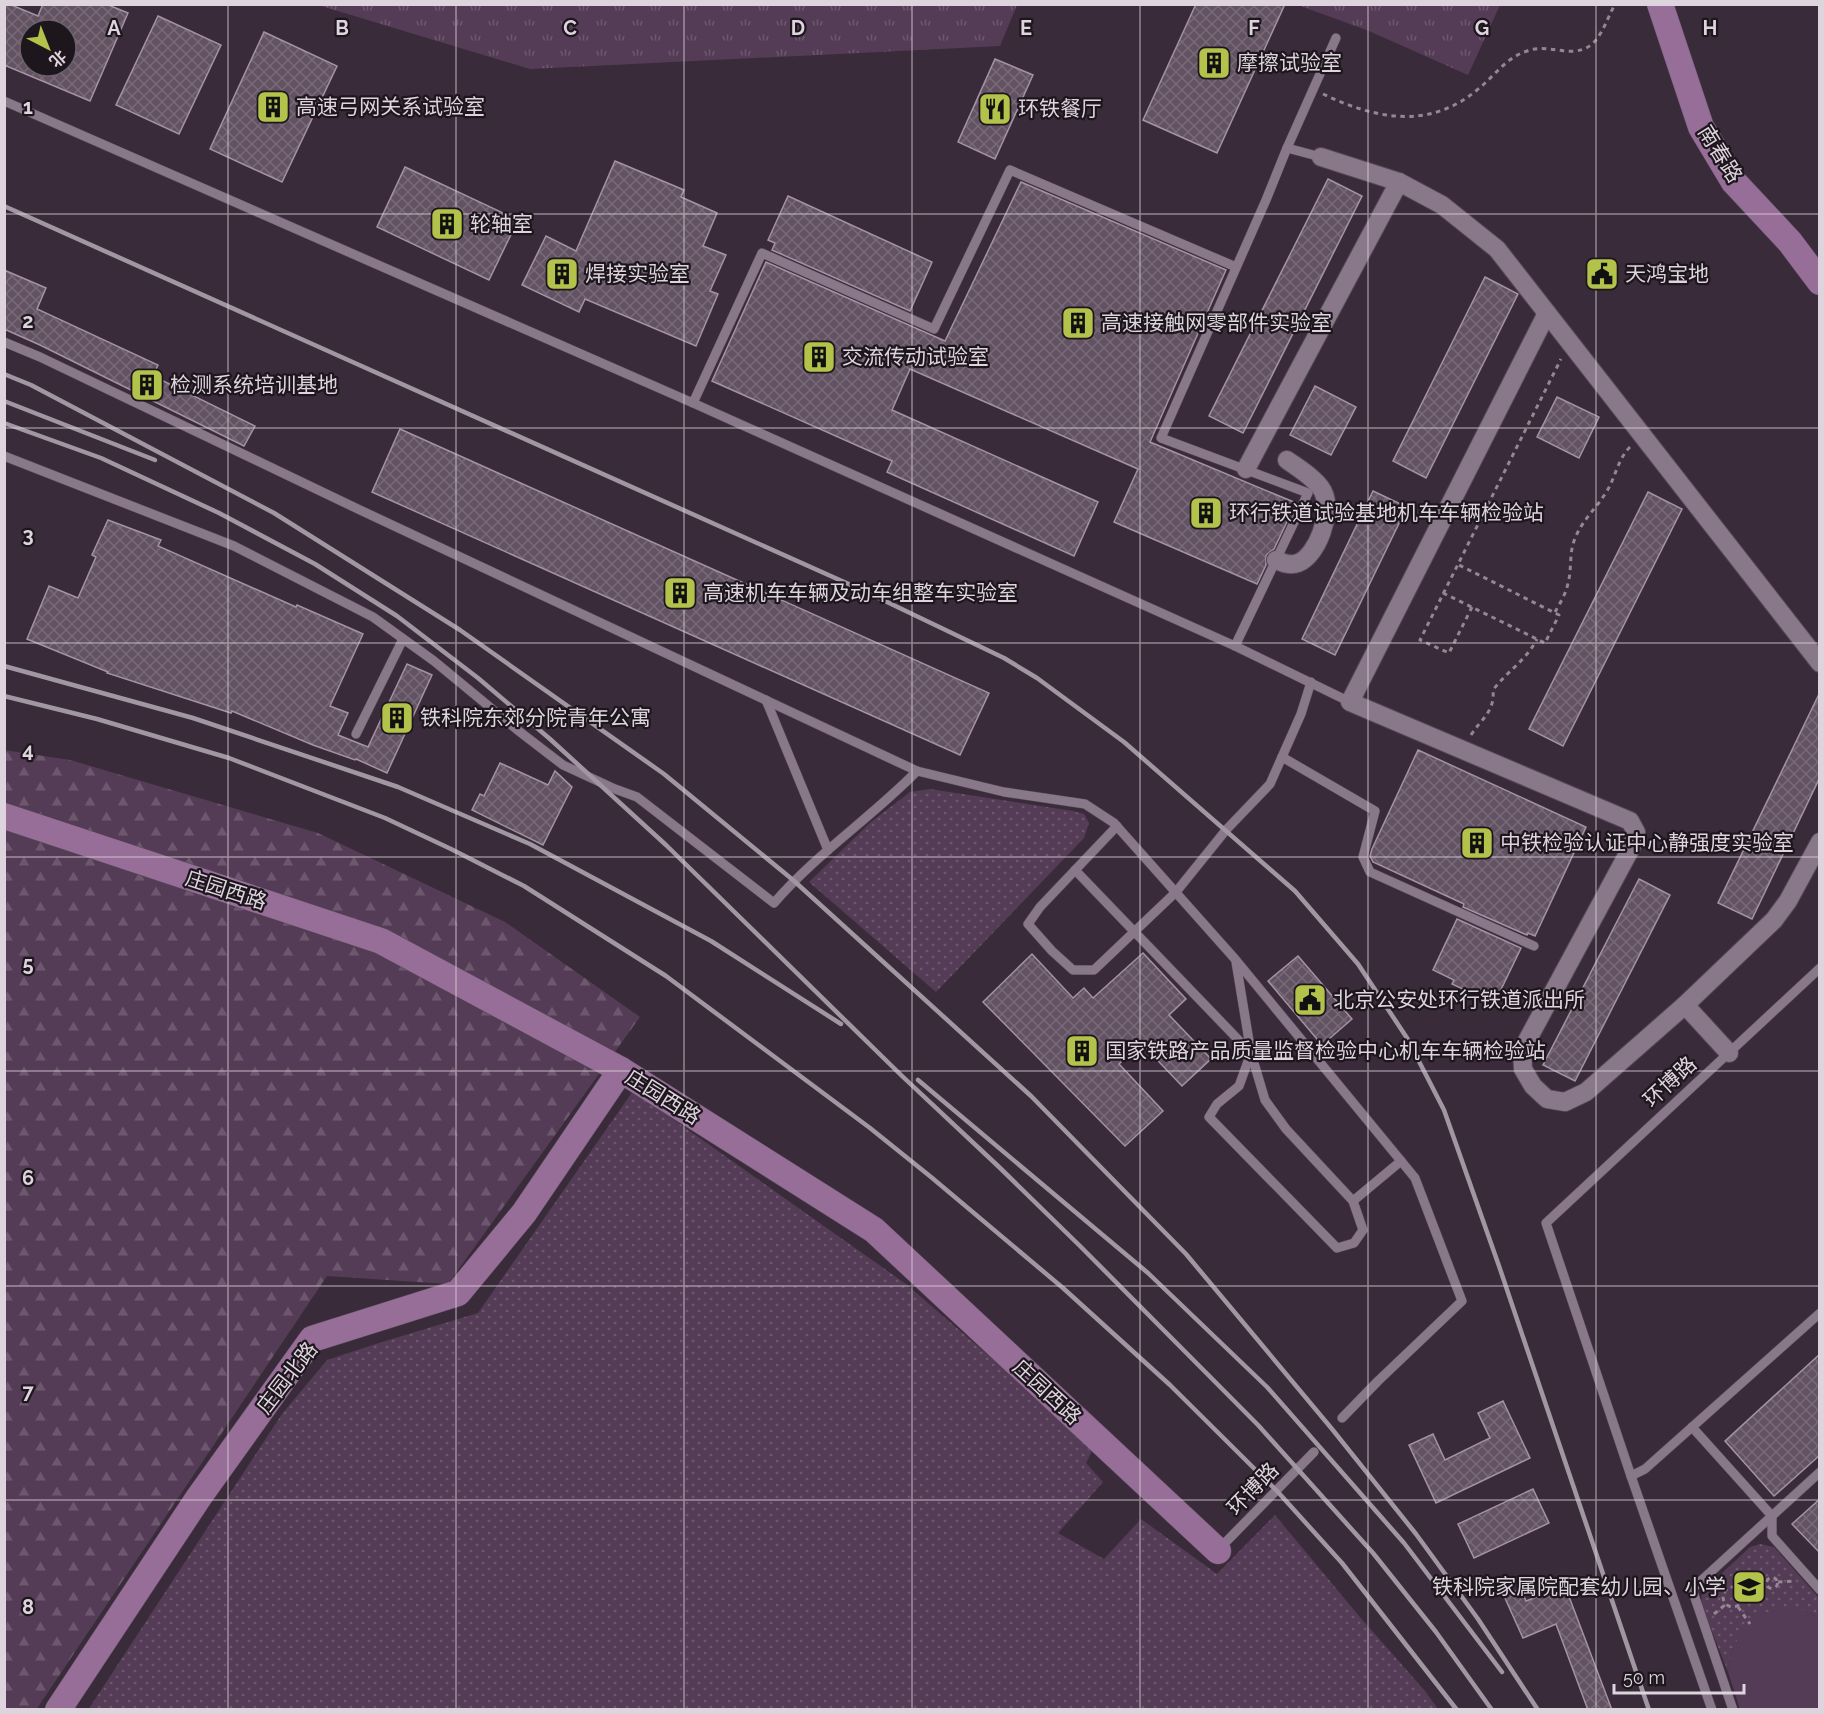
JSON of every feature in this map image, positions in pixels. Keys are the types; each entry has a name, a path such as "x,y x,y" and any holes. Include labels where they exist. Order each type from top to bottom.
{"street":[{"name":"南春路","path":"1660,4 1701,127 1734,182 1790,242 1820,282"},
{"path":"1321,157 1399,182 1442,205 1497,249 1820,663"},
{"path":"1246,470 1399,182"},
{"path":"1547,313 1350,702 1630,820 1636,832 1631,848 1522,1050 1523,1069 1533,1086 1547,1099 1565,1102 1586,1092 1685,1005 1774,920 1788,901 1820,842"},
{"path":"1276,560 1287,564 1299,562 1312,552 1326,523 1324,493 1313,480 1287,460"},
{"name":"庄园西路","path":"4,816 381,941 621,1070 873,1230 1218,1551"},
{"path":"1685,1005 1729,1053"},
{"name":"庄园北路","path":"58,1710 199,1497 312,1339 458,1293 524,1213 621,1070"}],"lane":[{"path":"1235,646 1308,493 1161,438 1336,38"},
{"path":"4,101 693,403 1235,646 1350,702"},
{"path":"1287,148 1321,157"},
{"path":"693,403 762,252 934,329 1010,170 1236,267"},
{"path":"4,342 917,771 1004,792 1085,804 1117,826 1235,959 1415,1178 1462,1301 1378,1381 1342,1419"},
{"path":"4,456 234,546 373,617 434,661 563,765 615,789 637,796 774,903 793,880 893,795 917,771"},
{"path":"356,734 403,639"},
{"path":"1117,826 1041,907 1028,924 1073,970 1094,970 1176,892 1231,825 1270,784 1301,714 1311,682"},
{"path":"766,700 828,850"},
{"path":"1282,757 1375,811 1363,858 1370,872 1534,946"},
{"path":"1075,870 1251,1053"},
{"path":"1235,959 1251,1053 1265,1100 1286,1129 1353,1202 1363,1230 1354,1243 1337,1248 1209,1117 1217,1104 1239,1086 1251,1053"},
{"name":"环博路","path":"1631,1476 1546,1222 1820,968"},
{"path":"1353,1202 1401,1161"},
{"path":"1712,1710 1631,1476 1645,1469 1820,1313"},
{"path":"1692,1427 1772,1516 1772,1536 1820,1590"},
{"name":"环博路","path":"1218,1551 1314,1452"},
{"path":"1733,1710 1692,1589 1820,1472"}],"path":[{"path":"1314,90 1343,104 1367,112 1398,117 1427,116 1456,105 1478,90 1498,69 1528,51 1546,48 1574,53 1586,50 1596,40 1615,4"},
{"path":"1472,607 1449,653 1419,640 1569,342"},
{"path":"1555,612 1564,597 1569,582 1572,549 1583,521 1608,490 1623,454 1643,436"},
{"path":"1443,593 1545,643 1559,615 1457,564"},
{"path":"1461,749 1490,711 1494,699 1493,690 1522,662 1537,639"},
{"path":"1742,1592 1767,1584"},
{"path":"1742,1592 1737,1588 1730,1588 1723,1595 1724,1602 1728,1606 1738,1607 1750,1624"},
{"path":"1738,1607 1742,1602 1742,1592"}],"green space":[{"path":"318,5 1017,5 1000,46 530,69"},
{"path":"1298,5 1500,5 1468,75 1369,31"},
{"path":"4,750 70,760 318,833 505,922 640,1017 448,1284 327,1276 36,1710 4,1709"},
{"path":"930,789 1073,811 1084,814 1089,823 1084,838 936,992 809,882 871,822 910,792"},
{"path":"633,1091 906,1284 1094,1447 1086,1463 1103,1482 1058,1533 1104,1559 1141,1519 1217,1574 1275,1515 1438,1709 88,1710 282,1414 327,1360 478,1313"},
{"path":"1760,1544 1774,1547 1819,1598 1819,1618 1802,1610 1733,1647 1728,1672 1701,1604 1702,1592 1750,1547"},
{"path":"1782,1608 1802,1610 1819,1618 1819,1709 1740,1709 1728,1672 1733,1647 1744,1629 1759,1616"}],"building":[{"path":"4,4 38,16 43,4 106,4 128,13 90,101 35,78 78,78 78,18 18,18 18,71 4,65"},
{"name":"摩擦试验室","path":"1196,4 1285,4 1217,153 1143,120"},
{"path":"158,16 221,45 179,134 116,105"},
{"name":"高速弓网关系试验室","path":"264,32 337,66 282,182 210,149"},
{"name":"环铁餐厅","path":"995,59 1033,75 995,159 958,142"},
{"path":"615,161 684,190 681,197 717,213 703,246 726,255 710,291 718,294 696,346 585,299 579,312 522,285 546,236 576,251"},
{"name":"轮轴室","path":"405,167 518,220 489,280 377,227"},
{"path":"1328,179 1362,196 1243,433 1209,416"},
{"path":"1021,182 1226,270 1150,442 1296,503 1274,549 1266,555 1266,565 1257,584 1114,522 1138,469 910,369 892,410 1098,502 1074,556 887,472 892,461 712,381 766,262 945,341"},
{"path":"788,196 932,262 910,311 772,250 775,243 768,240"},
{"name":"检测系统培训基地","path":"4,270 46,288 37,309 158,365 153,376 255,426 244,446 4,329"},
{"path":"1485,277 1518,294 1426,478 1393,461"},
{"path":"1315,386 1356,407 1331,455 1290,435"},
{"path":"1557,397 1599,417 1579,458 1537,437"},
{"name":"高速机车车辆及动车组整车实验室","path":"400,429 989,693 960,755 372,492"},
{"path":"1373,491 1407,507 1335,655 1302,639"},
{"path":"1648,492 1682,509 1563,746 1529,729"},
{"path":"108,520 161,540 158,546 363,634 330,706 348,713 338,735 368,747 407,664 432,675 387,773 232,711 231,713 107,673 27,639 49,586 78,598 96,557 92,555"},
{"path":"1820,692 1820,777 1752,919 1718,903"},
{"name":"中铁检验认证中心静强度实验室","path":"1418,750 1586,827 1535,936 1528,933 1527,935 1463,907 1464,904 1373,862 1370,856 1372,849"},
{"path":"500,763 548,785 555,771 572,787 543,845 472,810 480,794 484,796"},
{"path":"1639,879 1670,895 1575,1081 1543,1065"},
{"path":"1457,919 1521,948 1494,1004 1452,984 1454,980 1433,970"},
{"name":"国家铁路产品质量监督检验中心机车车辆检验站","path":"1143,953 1186,999 1169,1015 1211,1059 1182,1086 1141,1043 1119,1064 1163,1111 1125,1146 983,1002 1032,954 1073,998 1084,988 1093,998"},
{"name":"北京公安处环行铁道派出所","path":"1298,956 1352,1019 1322,1045 1268,981"},
{"path":"1820,1354 1820,1455 1774,1496 1725,1441"},
{"path":"1503,1401 1530,1458 1436,1503 1409,1445 1433,1434 1445,1460 1490,1438 1478,1413"},
{"path":"1533,1489 1549,1523 1474,1558 1458,1524"},
{"path":"1820,1499 1820,1553 1792,1524"},
{"path":"1565,1586 1612,1710 1588,1710 1556,1624 1523,1638 1504,1596 1521,1589 1526,1601"}],"railway":[{"path":"4,206 862,590 1004,658 1037,678 1124,742 1295,891 1358,964 1407,1038 1444,1110 1649,1710"},
{"path":"4,374 31,385 274,513 460,630 664,774 793,880 1031,1096 1186,1254 1416,1534 1478,1619 1538,1710"},
{"path":"4,401 155,460"},
{"path":"4,423 101,458 219,513 315,564 397,616 478,678 550,739 666,845 902,1076 998,1166 1258,1425 1373,1553 1436,1632 1492,1710"},
{"path":"4,666 193,718 398,787 530,844 711,941 841,1024"},
{"path":"4,696 97,719 229,758 385,818 524,886 666,976 870,1128 931,1177 1063,1288 1170,1385 1277,1491 1342,1563 1457,1710"},
{"path":"918,1080 1148,1273 1267,1387 1404,1543 1502,1672"}],"place":[{"name":"摩擦试验室","path":"1214,63"},
{"name":"高速弓网关系试验室","path":"273,107"},
{"name":"环铁餐厅","path":"995,109"},
{"name":"轮轴室","path":"447,224"},
{"name":"焊接实验室","path":"562,274"},
{"name":"天鸿宝地","path":"1602,274"},
{"name":"高速接触网零部件实验室","path":"1078,323"},
{"name":"交流传动试验室","path":"819,357"},
{"name":"检测系统培训基地","path":"147,385"},
{"name":"环行铁道试验基地机车车辆检验站","path":"1206,513"},
{"name":"高速机车车辆及动车组整车实验室","path":"680,593"},
{"name":"铁科院东郊分院青年公寓","path":"397,718"},
{"name":"中铁检验认证中心静强度实验室","path":"1477,843"},
{"name":"北京公安处环行铁道派出所","path":"1310,1000"},
{"name":"国家铁路产品质量监督检验中心机车车辆检验站","path":"1082,1051"},
{"name":"铁科院家属院配套幼儿园、小学","path":"1749,1587"}]}
